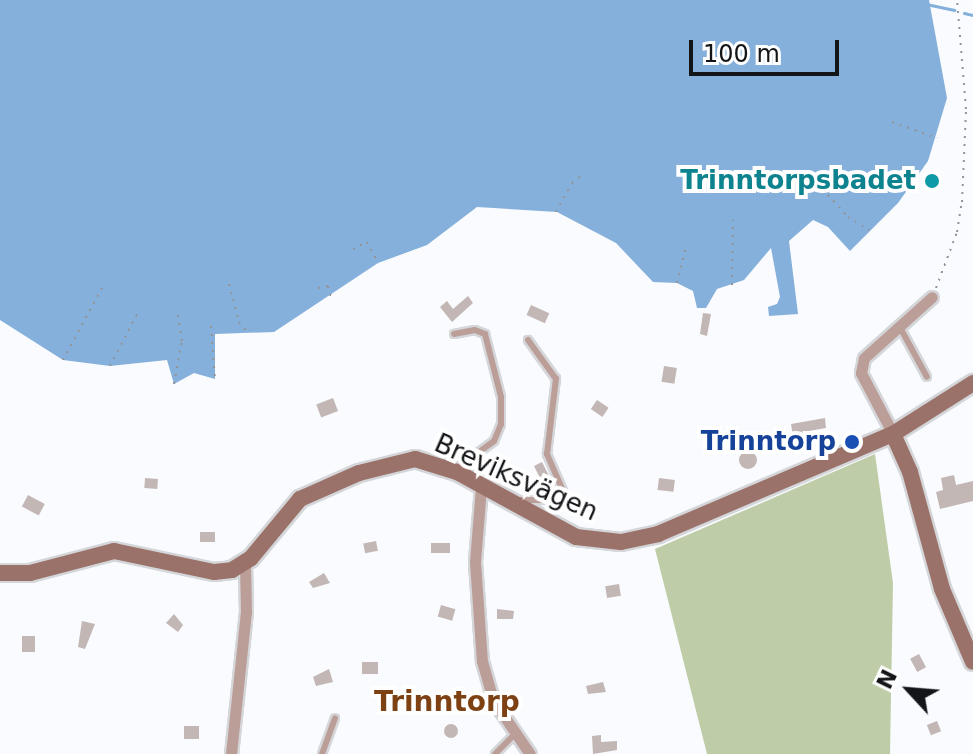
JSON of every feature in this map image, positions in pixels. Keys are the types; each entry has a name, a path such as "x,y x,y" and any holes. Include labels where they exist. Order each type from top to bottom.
{"main road":[{"name":"Breviksvägen","path":"245,564 295,503 310,493 401,459 429,461 453,471 576,537 621,542 658,534 893,434 973,383"},
{"path":"893,434 910,472 942,589 973,662"},
{"path":"0,573 30,573 114,551 214,572 245,564"}],"street":[{"path":"893,434 861,373 864,358 891,329 932,297"},
{"path":"481,487 475,562 482,661 493,700 530,754"},
{"path":"231,754 246,612 245,564"}],"lane":[{"path":"891,329 902,331 927,377"},
{"path":"453,471 494,441 501,424 501,397 485,334 475,330 454,334"},
{"path":"500,498 551,502 564,493 547,454 556,379 528,340"},
{"path":"322,754 335,718"},
{"path":"495,754 515,734"}],"path":[{"path":"932,297 957,232 962,202 966,96 957,0"},
{"path":"892,122 937,138"},
{"path":"556,212 572,183 584,174"},
{"path":"817,183 848,217 869,230"},
{"path":"732,285 733,220"},
{"path":"353,249 367,242 378,263"},
{"path":"677,283 685,250"},
{"path":"63,360 104,284"},
{"path":"229,284 239,322 248,333"},
{"path":"318,288 328,286 331,297"},
{"path":"174,384 182,341 177,311"},
{"path":"110,366 138,312"},
{"path":"211,326 215,379"}],"green space":[{"path":"875,454 893,583 890,754 707,754 655,549"}],"water":[{"path":"0,0 929,0 947,98 928,161 898,203 850,251 828,227 813,220 789,241 798,314 769,316 768,307 777,304 780,297 771,248 744,280 717,289 706,308 697,308 693,291 677,283 653,282 616,243 557,212 477,207 427,245 378,263 274,332 215,334 215,379 194,373 174,384 167,360 110,366 63,360 0,320"}],"building":[{"path":"468,296 473,303 452,322 440,307 447,301 453,309"},
{"path":"531,305 549,313 545,323 527,315"},
{"path":"703,313 711,314 707,336 700,334"},
{"path":"664,366 677,368 674,384 661,382"},
{"path":"333,398 338,411 321,418 316,404"},
{"path":"597,400 609,408 602,417 591,409"},
{"path":"825,418 826,428 803,432 805,441 794,443 791,424"},
{"path":"748,451 757,460 748,469 739,460"},
{"path":"542,462 554,486 546,490 534,466"},
{"path":"954,475 956,485 973,481 973,501 940,509 936,492 943,490 941,478"},
{"path":"145,478 158,479 157,489 144,488"},
{"path":"659,478 675,480 673,492 658,490"},
{"path":"28,495 45,504 39,515 22,506"},
{"path":"200,532 215,532 215,542 200,542"},
{"path":"376,541 378,551 365,553 363,543"},
{"path":"431,543 450,543 450,553 431,553"},
{"path":"324,573 330,583 313,588 309,582"},
{"path":"619,584 621,596 607,598 605,586"},
{"path":"441,605 455,609 452,621 438,617"},
{"path":"497,609 514,611 513,619 497,619"},
{"path":"174,614 183,625 178,632 166,623"},
{"path":"82,621 95,624 85,649 78,647"},
{"path":"22,636 35,636 35,652 22,652"},
{"path":"919,654 926,667 917,672 910,659"},
{"path":"362,662 378,662 378,674 362,674"},
{"path":"329,669 333,682 316,686 313,677"},
{"path":"603,682 606,692 588,694 586,686"},
{"path":"937,721 941,731 931,735 927,725"},
{"path":"451,724 458,731 451,738 444,731"},
{"path":"184,726 199,726 199,739 184,739"},
{"path":"601,735 601,742 617,741 617,750 593,754 592,736"}],"waterway":[{"path":"926,4 954,10"},
{"path":"964,13 973,15"}],"place":[{"name":"Trinntorpsbadet","path":"932,181"},
{"name":"Trinntorp","path":"852,442"}],"district":[{"name":"Trinntorp","path":"447,702"}]}
